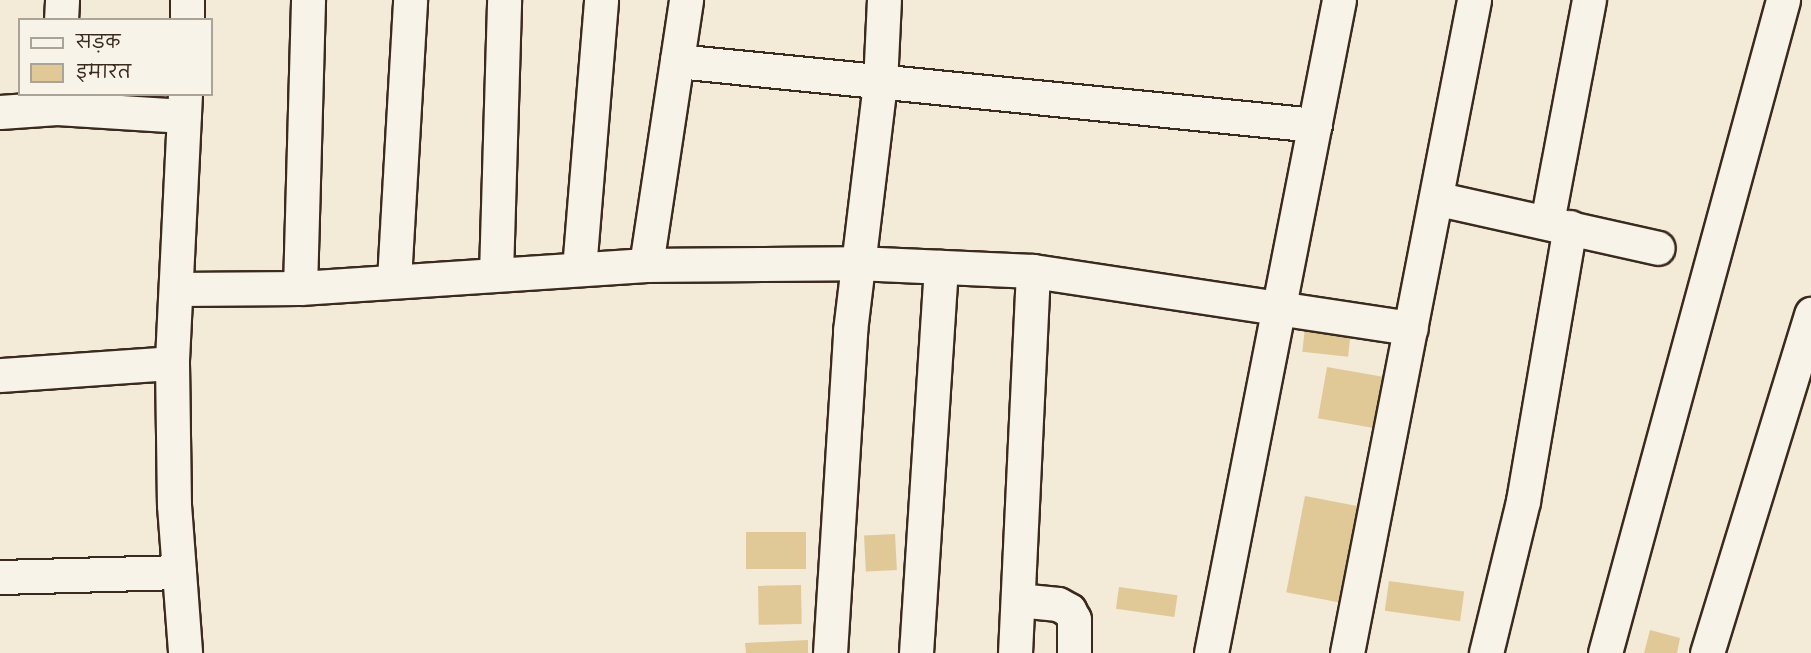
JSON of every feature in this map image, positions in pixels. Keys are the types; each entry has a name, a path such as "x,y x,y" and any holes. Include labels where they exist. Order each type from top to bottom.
{"street":[{"path":"61,18 62,0"},
{"path":"187,0 187,18"},
{"path":"300,288 308,0"},
{"path":"394,280 410,0"},
{"path":"496,274 504,0"},
{"path":"579,269 601,0"},
{"path":"646,265 686,0"},
{"path":"830,653 856,263 880,84 884,0"},
{"path":"1211,653 1276,310 1316,125 1339,0"},
{"path":"1347,653 1411,327 1439,199 1474,0"},
{"path":"1486,653 1523,501 1589,0"},
{"path":"1605,653 1784,0"},
{"path":"677,61 880,84 1316,125"},
{"path":"0,112 57,101 185,105 172,363 178,572 185,653"},
{"path":"1439,199 1559,224 1658,248"},
{"path":"177,289 300,288 646,265 856,263 1033,271 1276,310 1411,327"},
{"path":"916,653 941,267"},
{"path":"1015,653 1033,271"},
{"path":"1707,653 1811,314"},
{"path":"0,375 172,363"},
{"path":"0,577 178,572"},
{"path":"1018,600 1058,604 1069,610 1074,620 1074,653"}],"building":[{"path":"1305,327 1351,332 1348,357 1302,352"},
{"path":"1327,367 1384,377 1375,428 1318,418"},
{"path":"1305,496 1357,506 1338,602 1286,592"},
{"path":"746,532 806,532 806,569 746,569"},
{"path":"895,534 897,570 866,572 864,536"},
{"path":"1389,581 1464,592 1460,621 1385,611"},
{"path":"801,585 802,624 759,625 758,586"},
{"path":"1119,587 1177,595 1174,617 1116,609"},
{"path":"1650,630 1680,638 1677,653 1644,653"},
{"path":"808,640 808,653 746,653 745,643"}]}
